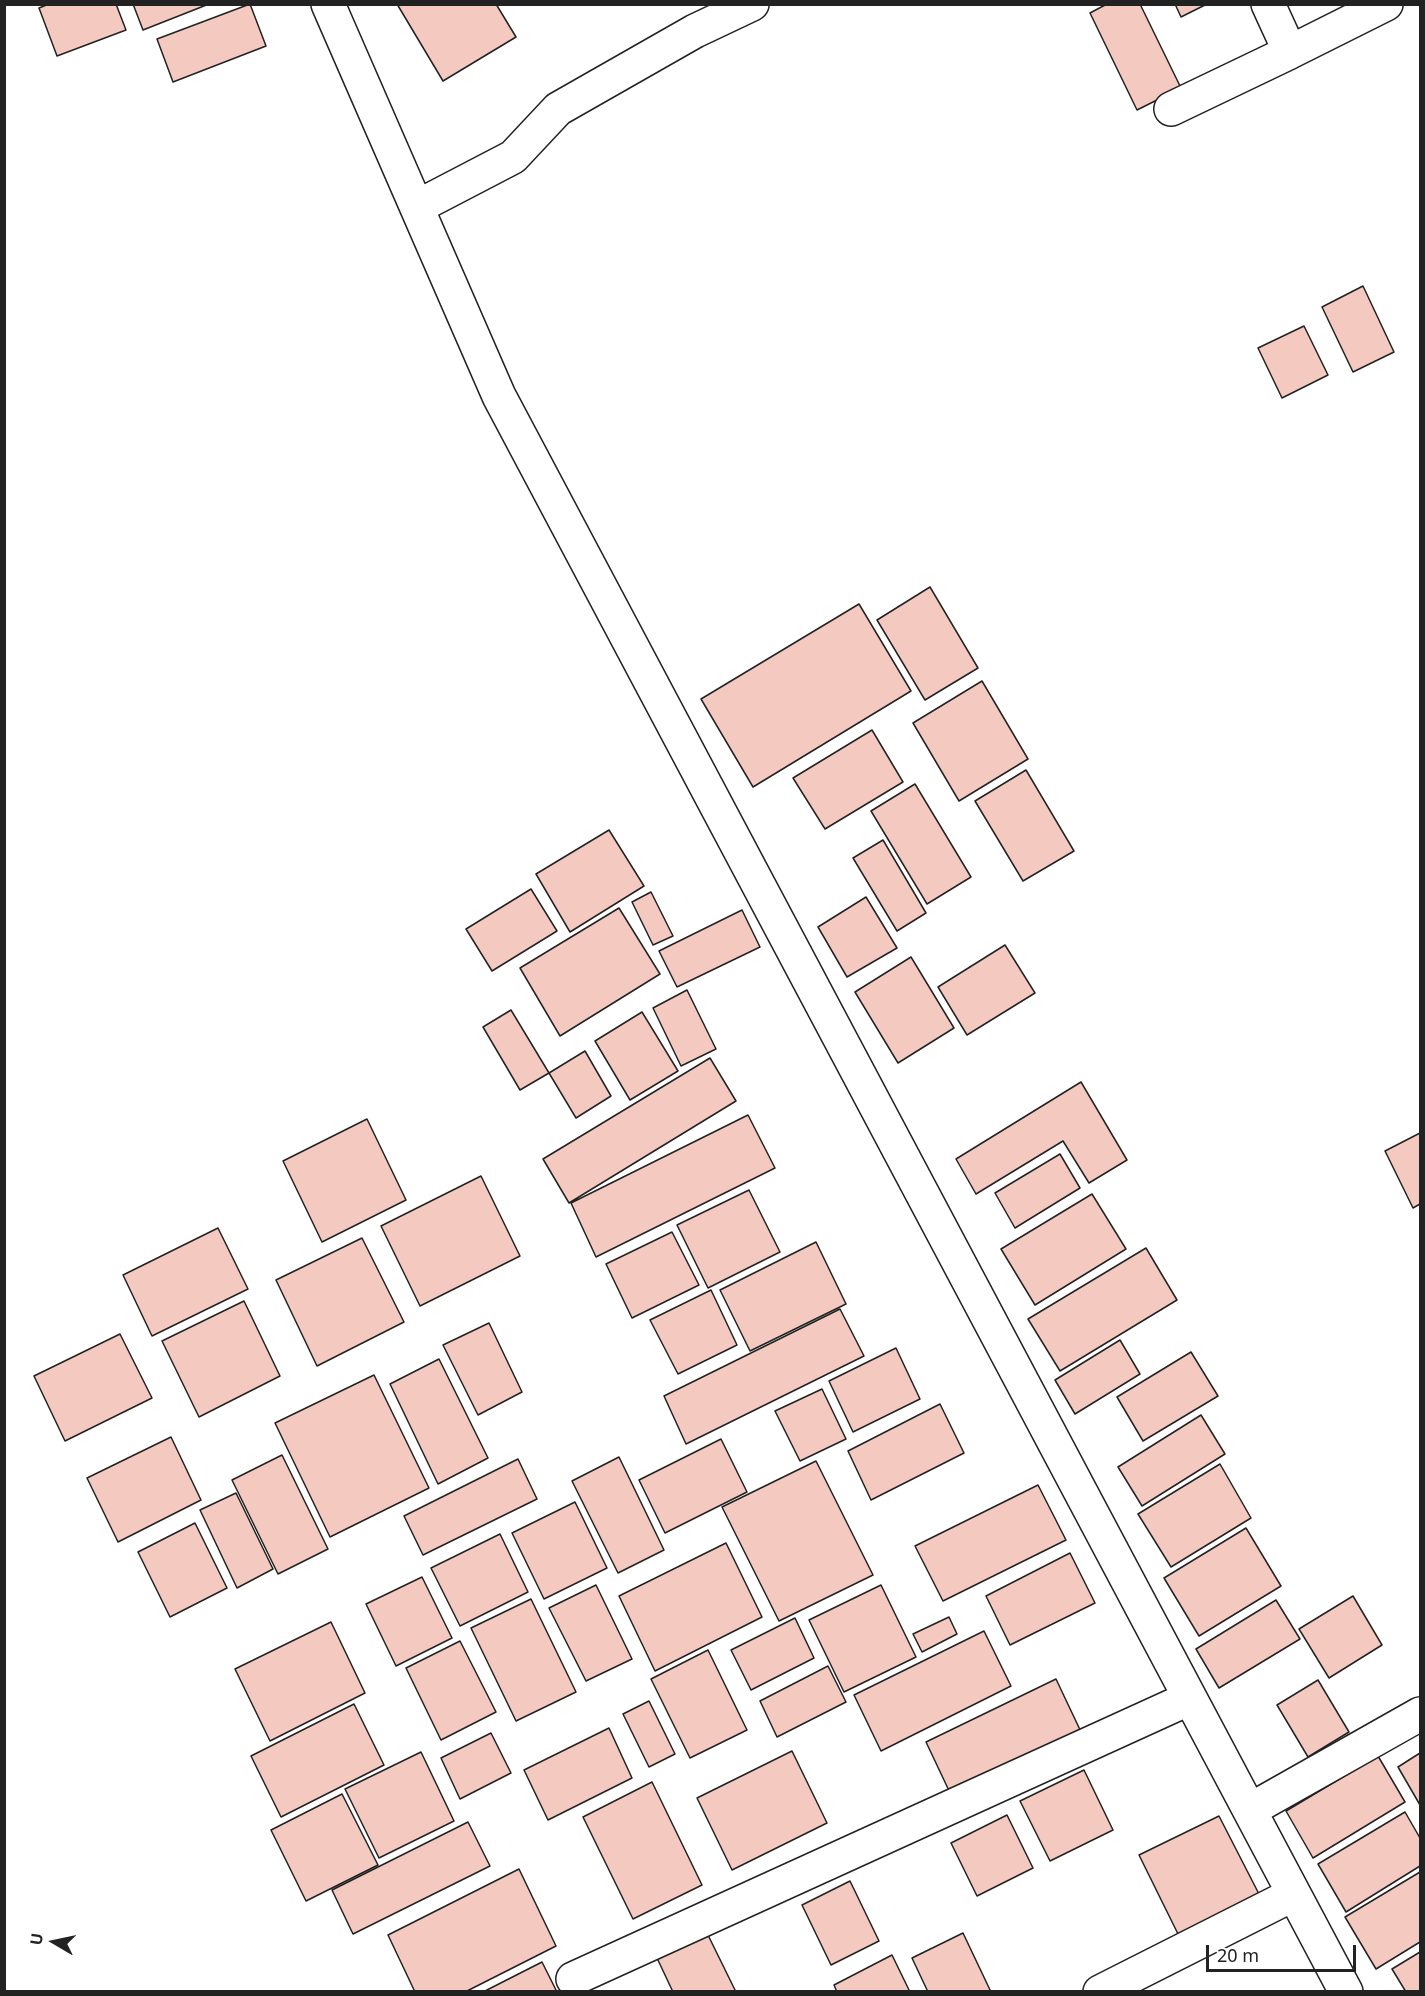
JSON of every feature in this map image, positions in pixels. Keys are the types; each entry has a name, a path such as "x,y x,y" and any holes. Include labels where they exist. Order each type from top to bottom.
{"street":[{"path":"328,4 500,396 1346,1992"},
{"path":"417,207 513,157 558,109 695,32 752,4"},
{"path":"1268,4 1290,52"},
{"path":"1171,110 1386,4"},
{"path":"573,1979 1190,1698"},
{"path":"1250,1810 1420,1714"},
{"path":"1100,1992 1294,1894"}],"building":[{"path":"49,4 116,4 126,30 57,56 39,8"},
{"path":"133,4 209,4 143,30"},
{"path":"250,4 266,46 173,82 157,39"},
{"path":"397,4 496,4 516,37 443,81"},
{"path":"1107,4 1140,4 1181,88 1137,110 1090,13"},
{"path":"1175,4 1207,4 1181,17"},
{"path":"1363,286 1394,352 1353,372 1322,307"},
{"path":"1304,326 1328,375 1282,398 1258,348"},
{"path":"930,587 978,668 925,700 877,620"},
{"path":"859,604 911,691 753,787 701,699"},
{"path":"982,681 1028,759 959,801 913,723"},
{"path":"872,730 903,782 825,829 793,778"},
{"path":"1026,770 1074,851 1023,881 975,801"},
{"path":"915,784 971,877 927,904 871,811"},
{"path":"609,830 644,886 570,932 536,874"},
{"path":"883,840 926,913 897,931 853,858"},
{"path":"531,889 557,931 492,971 466,929"},
{"path":"651,892 673,936 653,945 632,902"},
{"path":"866,897 897,948 847,977 818,927"},
{"path":"619,908 660,974 560,1036 520,968"},
{"path":"742,910 760,947 677,987 659,951"},
{"path":"1005,945 1035,993 967,1035 938,987"},
{"path":"911,957 954,1028 898,1063 855,992"},
{"path":"687,990 716,1049 681,1066 653,1008"},
{"path":"511,1010 549,1073 520,1090 483,1027"},
{"path":"642,1012 678,1071 630,1100 595,1041"},
{"path":"585,1051 611,1096 576,1118 549,1073"},
{"path":"710,1058 736,1101 569,1203 543,1159"},
{"path":"1081,1082 1127,1160 1089,1183 1063,1141 976,1194 956,1159"},
{"path":"748,1115 775,1168 596,1257 571,1203"},
{"path":"367,1119 406,1200 322,1242 283,1161"},
{"path":"1420,1133 1420,1204 1413,1208 1385,1151"},
{"path":"1060,1154 1080,1188 1015,1228 995,1193"},
{"path":"481,1176 520,1256 420,1306 381,1226"},
{"path":"749,1190 780,1252 708,1288 677,1225"},
{"path":"1092,1194 1126,1249 1035,1305 1001,1249"},
{"path":"218,1228 248,1289 152,1336 123,1275"},
{"path":"672,1232 699,1285 632,1318 606,1264"},
{"path":"362,1238 404,1322 317,1366 276,1280"},
{"path":"816,1242 846,1304 750,1351 720,1290"},
{"path":"1146,1248 1177,1300 1060,1371 1028,1319"},
{"path":"711,1290 737,1345 678,1374 650,1320"},
{"path":"244,1301 280,1376 199,1417 162,1341"},
{"path":"840,1309 864,1356 686,1444 664,1396"},
{"path":"489,1323 522,1392 478,1415 443,1345"},
{"path":"120,1334 152,1398 65,1441 34,1376"},
{"path":"1120,1340 1140,1374 1075,1414 1055,1380"},
{"path":"896,1348 920,1399 853,1432 829,1381"},
{"path":"1191,1352 1218,1396 1143,1441 1117,1397"},
{"path":"439,1359 488,1458 438,1484 390,1384"},
{"path":"374,1375 429,1488 330,1537 275,1423"},
{"path":"822,1389 846,1439 800,1461 775,1411"},
{"path":"940,1404 964,1453 871,1500 848,1451"},
{"path":"1201,1415 1225,1454 1142,1506 1118,1467"},
{"path":"171,1437 201,1500 118,1542 87,1478"},
{"path":"721,1439 747,1492 665,1533 639,1480"},
{"path":"282,1455 328,1549 278,1574 232,1480"},
{"path":"619,1457 664,1550 618,1573 572,1481"},
{"path":"518,1459 537,1499 423,1555 404,1516"},
{"path":"816,1461 873,1575 779,1621 722,1507"},
{"path":"1220,1464 1251,1518 1171,1567 1138,1514"},
{"path":"1038,1485 1066,1540 943,1601 915,1546"},
{"path":"236,1493 273,1569 237,1588 200,1510"},
{"path":"575,1502 607,1568 544,1599 512,1533"},
{"path":"195,1523 227,1588 170,1617 138,1552"},
{"path":"1246,1528 1281,1586 1199,1636 1164,1578"},
{"path":"500,1534 528,1592 460,1626 431,1568"},
{"path":"726,1543 762,1617 655,1671 619,1596"},
{"path":"1070,1553 1095,1603 1010,1645 986,1596"},
{"path":"422,1577 452,1638 396,1666 366,1604"},
{"path":"596,1585 632,1659 586,1681 549,1608"},
{"path":"881,1585 916,1657 844,1692 809,1620"},
{"path":"1353,1596 1382,1645 1329,1678 1299,1629"},
{"path":"531,1599 576,1692 516,1721 471,1628"},
{"path":"1276,1600 1300,1639 1219,1688 1196,1649"},
{"path":"949,1617 957,1634 922,1652 913,1634"},
{"path":"795,1618 814,1658 751,1690 731,1650"},
{"path":"331,1622 365,1693 270,1741 235,1669"},
{"path":"984,1631 1011,1686 881,1751 854,1695"},
{"path":"460,1641 496,1712 441,1740 406,1668"},
{"path":"708,1650 747,1730 690,1758 651,1679"},
{"path":"828,1666 846,1702 777,1737 760,1701"},
{"path":"1056,1679 1082,1734 952,1797 926,1742"},
{"path":"1318,1680 1349,1732 1308,1757 1277,1705"},
{"path":"649,1701 675,1754 649,1767 623,1714"},
{"path":"354,1704 384,1765 281,1817 251,1756"},
{"path":"609,1728 632,1778 548,1820 524,1770"},
{"path":"491,1733 511,1773 460,1799 441,1758"},
{"path":"792,1751 827,1823 732,1870 697,1798"},
{"path":"421,1752 454,1821 379,1858 345,1789"},
{"path":"1420,1753 1420,1805 1398,1767"},
{"path":"1378,1756 1405,1802 1313,1858 1286,1811"},
{"path":"1084,1770 1113,1830 1050,1861 1020,1801"},
{"path":"652,1782 702,1885 633,1919 583,1817"},
{"path":"342,1794 378,1865 306,1901 271,1830"},
{"path":"1405,1812 1420,1838 1420,1866 1346,1912 1318,1864"},
{"path":"1007,1815 1033,1868 977,1896 951,1843"},
{"path":"1219,1816 1260,1896 1179,1936 1139,1855"},
{"path":"468,1822 490,1866 353,1934 332,1890"},
{"path":"519,1869 556,1946 465,1992 415,1992 388,1935"},
{"path":"1420,1872 1420,1942 1376,1969 1345,1917"},
{"path":"850,1881 879,1941 831,1965 802,1905"},
{"path":"707,1933 736,1992 673,1992 657,1958"},
{"path":"963,1933 991,1992 928,1992 912,1958"},
{"path":"1420,1952 1420,1992 1406,1992 1392,1969"},
{"path":"892,1955 910,1992 837,1992 834,1985"},
{"path":"542,1962 557,1992 483,1992"}]}
